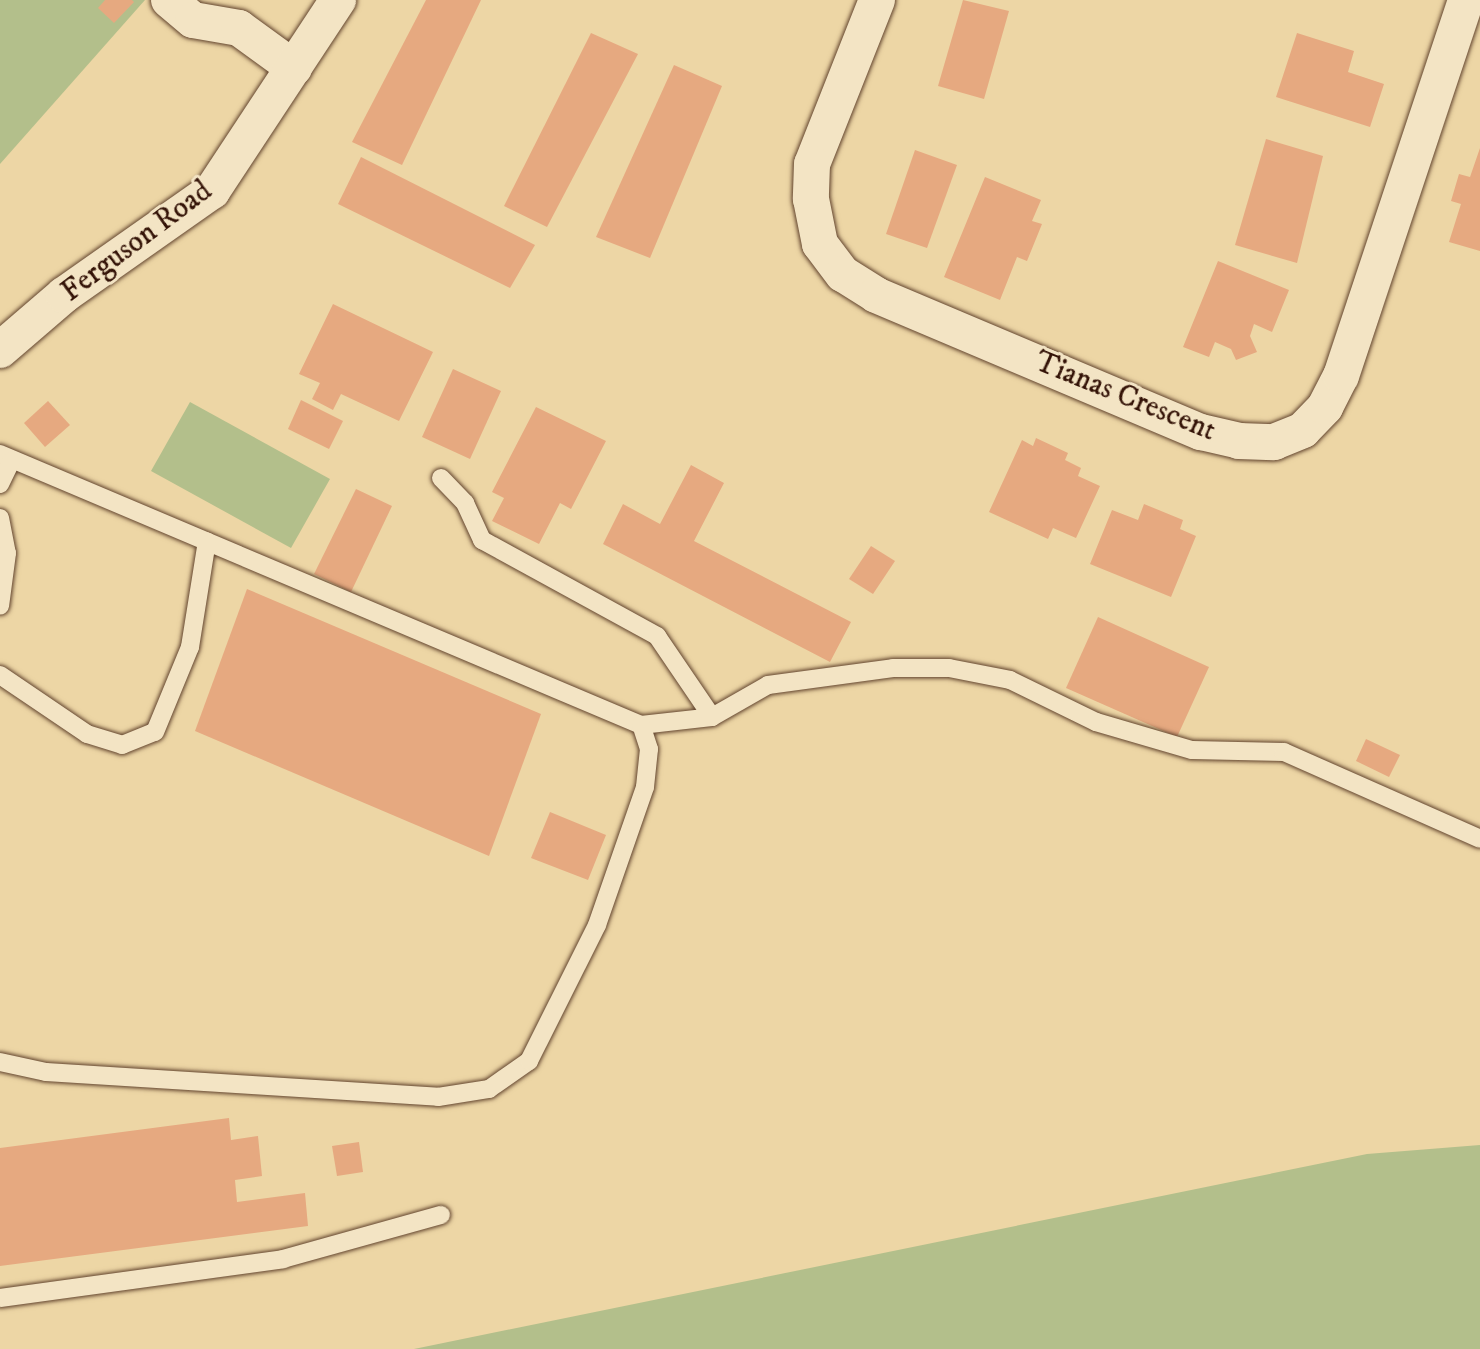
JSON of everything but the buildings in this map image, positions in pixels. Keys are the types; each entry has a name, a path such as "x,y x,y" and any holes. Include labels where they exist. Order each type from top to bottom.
{"street":[{"path":"169,0 193,20 239,28 294,68"},
{"name":"Ferguson Road","path":"0,350 64,295 212,191 338,0"},
{"name":"Tianas Crescent","path":"877,0 812,164 811,199 820,244 843,274 876,295 1201,432 1239,441 1274,442 1303,430 1325,407 1341,376 1466,0"}],"lane":[{"path":"0,484 5,458 641,725 712,717 768,685 893,668 949,668 1010,680 1096,722 1192,750 1284,752 1480,839"},
{"path":"441,478 465,503 482,540 657,636 712,717"},
{"path":"0,518 7,553 0,606"},
{"path":"0,675 87,734 122,745 155,732 190,647 207,541"},
{"path":"0,1062 46,1072 438,1097 489,1089 529,1061 597,925 645,787 649,749 641,725"},
{"path":"0,1298 283,1259 441,1215"}],"green space":[{"path":"0,0 145,0 0,164"},
{"path":"190,402 330,479 291,548 151,471"},
{"path":"1480,1145 1480,1349 414,1349 1367,1154"}]}
